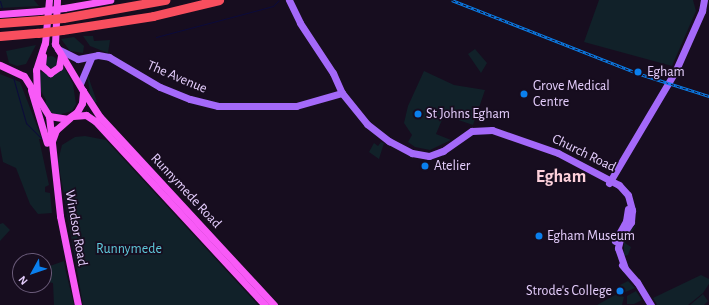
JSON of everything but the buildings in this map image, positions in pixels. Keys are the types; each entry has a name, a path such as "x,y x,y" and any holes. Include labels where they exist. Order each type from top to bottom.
{"highway":[{"path":"0,23 40,15 63,18 165,0"},
{"path":"0,36 62,30 153,16 219,0"}],"main road":[{"path":"49,0 42,66 50,73 59,67 61,56"},
{"path":"56,46 57,0"},
{"path":"0,14 40,15 64,8 110,0"},
{"path":"290,0 300,23 333,73 342,93"},
{"path":"700,0 700,15"},
{"path":"612,183 676,70 700,15 704,0"},
{"path":"37,95 36,70 44,46"},
{"name":"Runnymede Road","path":"56,46 100,117 274,305"},
{"name":"The Avenue","path":"56,46 78,59 91,58 98,55 109,58 160,87 195,101 218,106 296,106 342,93"},
{"path":"72,117 80,109 81,88 91,58"},
{"path":"0,64 21,74 37,95 49,116"},
{"path":"30,85 51,152"},
{"name":"Church Road","path":"342,93 378,134 412,153 424,156 437,154 467,135 486,132 571,162 612,183 628,195 632,210 631,222 620,239 616,253 652,305"},
{"name":"Runnymede Road","path":"49,116 61,120 86,115 95,120 265,305"},
{"name":"Windsor Road","path":"49,116 51,152 64,236 78,305"},
{"name":"Windsor Road","path":"51,152 54,134 72,117"}],"green space":[{"path":"0,0 34,0 39,6 0,8"},
{"path":"599,0 693,0 696,11 672,66 584,42"},
{"path":"83,36 93,36 94,41 110,40 108,53 90,46"},
{"path":"74,37 84,46 83,53 70,51 61,39"},
{"path":"36,45 26,64 17,66 9,63 6,51"},
{"path":"475,49 487,63 481,73 468,54"},
{"path":"49,56 53,56 57,62 53,68 49,68 45,64 45,60"},
{"path":"64,67 73,84 76,104 72,111 58,115 50,112 45,105 46,100 38,86 37,71 52,75"},
{"path":"424,71 454,85 485,90 473,125 444,115 436,134 451,140 430,150 415,147 408,142 412,135 404,123 408,106"},
{"path":"87,73 97,102 94,103 90,94"},
{"path":"0,74 20,82 42,139 39,139 49,185 45,187 45,192 50,193 52,213 38,214 30,204 16,168 3,162 0,146"},
{"name":"Runnymede","path":"85,136 106,140 258,305 83,305 58,161 62,145 75,137"},
{"path":"381,142 384,143 379,159 369,152 374,143 378,146"},
{"path":"3,223 10,230 0,241 0,224"},
{"path":"637,224 625,243 631,247 628,255 624,256 624,238"},
{"path":"64,261 74,305 54,305 52,265"},
{"path":"701,275 709,279 709,284 703,293 688,305 657,305 653,298"},
{"path":"628,281 635,288 623,293 620,285"},
{"path":"636,291 642,300 634,304 627,304 627,296"},
{"path":"617,294 624,297 622,305 597,305"},
{"path":"703,294 708,301 704,305 690,305"}],"waterway":[{"path":"156,37 273,6 279,0"},
{"path":"0,1 2,8"},
{"path":"13,77 26,123 42,139"}],"railway":[{"path":"452,0 637,73 709,96"}],"place":[{"name":"Egham","path":"638,72"},
{"name":"Grove Medical Centre","path":"524,94"},
{"name":"St Johns Egham","path":"418,114"},
{"name":"Atelier","path":"425,166"},
{"name":"Egham Museum","path":"539,236"},
{"name":"Strode's College","path":"620,291"}],"district":[{"name":"Egham","path":"561,177"}]}
